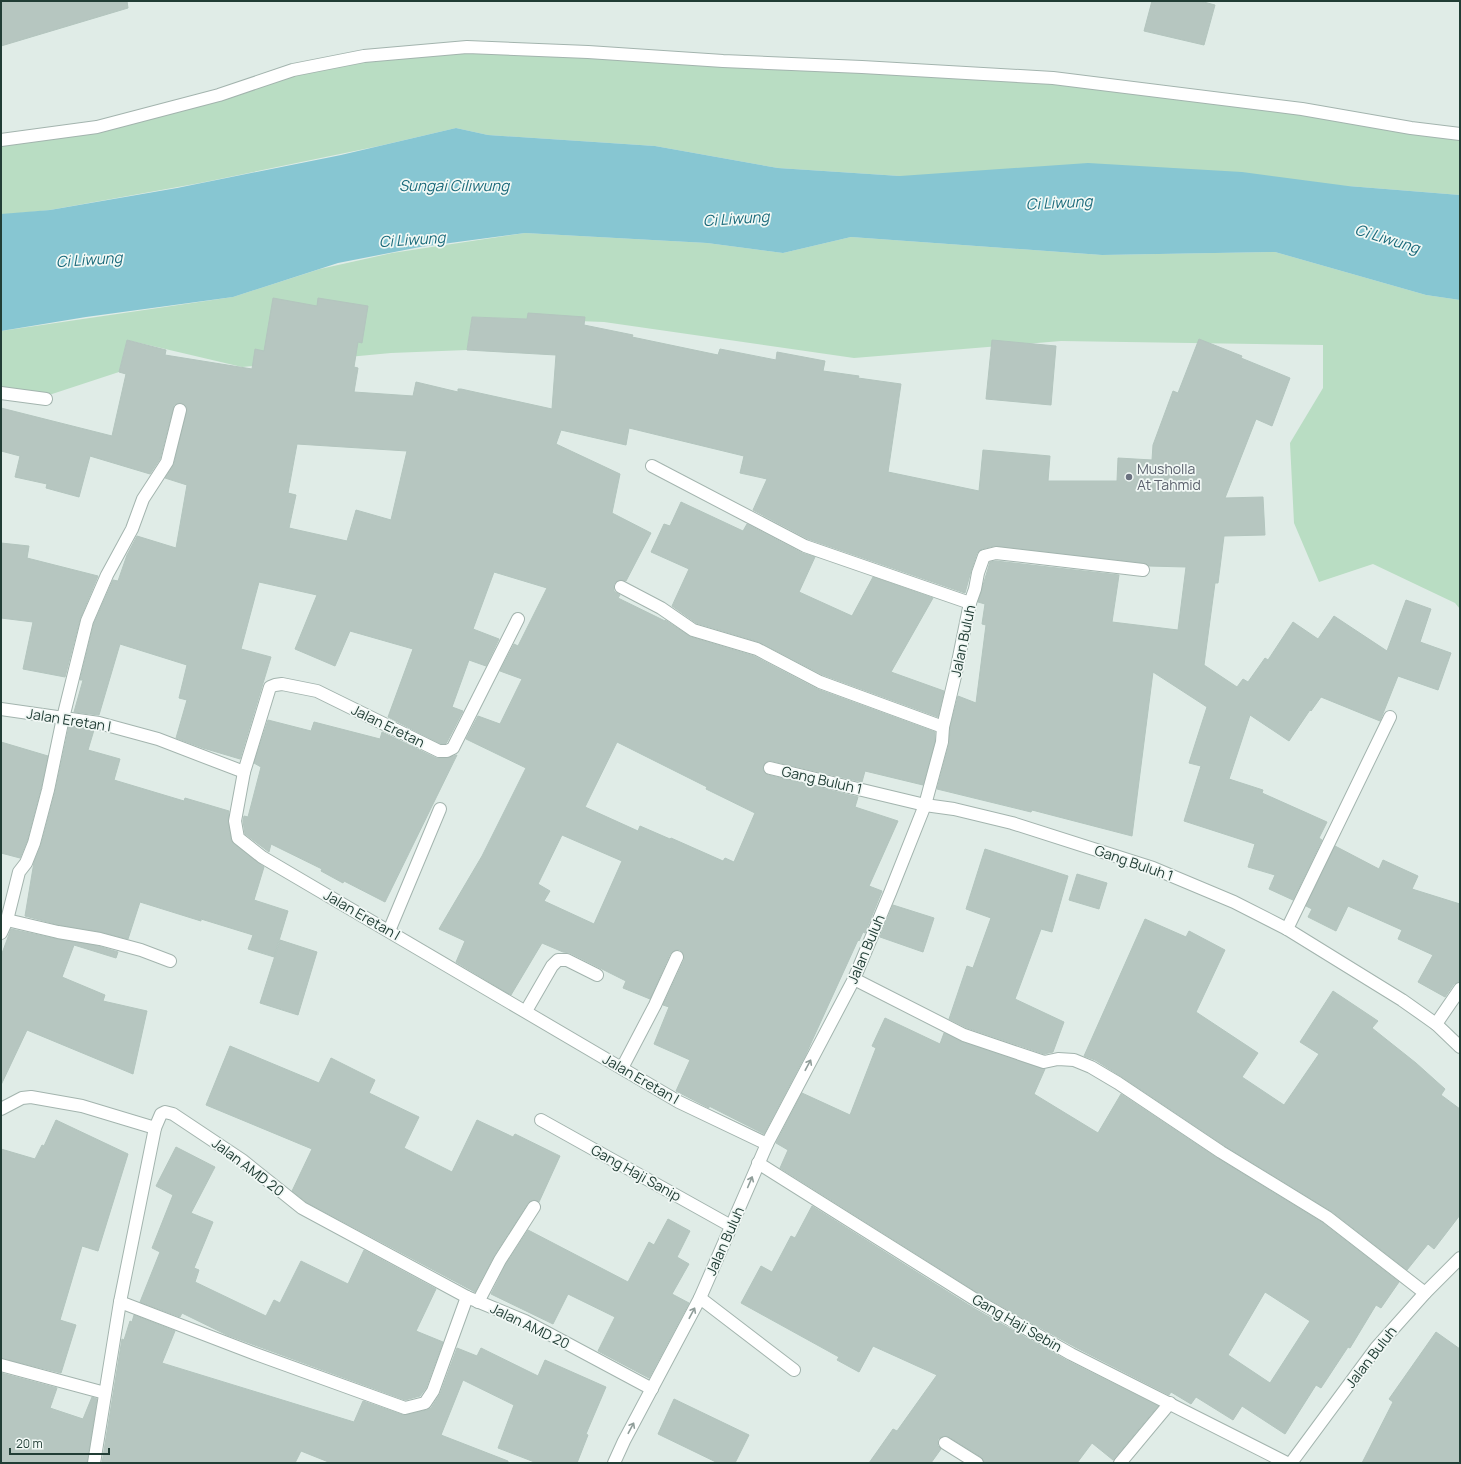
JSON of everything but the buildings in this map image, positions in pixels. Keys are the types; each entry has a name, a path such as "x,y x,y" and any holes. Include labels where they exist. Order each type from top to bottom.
{"street":[{"path":"1,140 96,127 219,95 293,70 364,56 467,47 588,52 723,61 1053,78 1302,109 1410,128 1460,134"},
{"path":"1,393 46,399"},
{"path":"1,933 7,920 19,872 26,863 38,828 87,620 106,575 132,530 143,499 167,462 180,410"},
{"path":"652,466 805,546 970,603"},
{"name":"Jalan Buluh","path":"614,1463 700,1298 767,1144 854,979 925,805 942,742 943,727 970,603 984,556 996,553 1143,570"},
{"path":"621,587 661,608 694,630 757,649 820,682 943,727"},
{"name":"Jalan Eretan","path":"244,772 270,687 282,684 317,691 439,751 447,752 453,748 518,619"},
{"name":"Jalan Eretan I","path":"1,709 99,723 158,740 244,772 235,821 238,838 262,857 679,1102 767,1144"},
{"path":"1288,929 1390,717"},
{"name":"Gang Buluh 1","path":"770,768 925,805 954,809 1012,823 1154,868 1234,902 1288,929 1354,969 1436,1024 1460,1047"},
{"path":"389,931 440,809"},
{"path":"7,920 58,932 100,939 141,950 170,961"},
{"path":"622,1068 655,1005 677,957"},
{"path":"526,1011 552,966 558,960 567,960 597,975"},
{"path":"854,979 964,1035 1044,1062 1074,1060 1091,1067 1118,1083 1221,1152 1327,1217 1425,1293"},
{"path":"1436,1024 1460,989"},
{"path":"1,1109 22,1098 31,1097 82,1106 155,1128"},
{"name":"Jalan AMD 20","path":"94,1463 120,1302 155,1128 161,1114 165,1112 173,1114 242,1160 302,1208 473,1300 525,1321 652,1389"},
{"name":"Gang Haji Sanip","path":"541,1120 731,1226"},
{"name":"Gang Haji Sebin","path":"758,1163 979,1302 1071,1354 1287,1463"},
{"path":"120,1302 253,1353 405,1408 425,1403 433,1391 473,1300 534,1207"},
{"name":"Jalan Buluh","path":"1291,1463 1376,1348 1425,1293 1460,1258"},
{"path":"700,1298 794,1370"},
{"path":"1,1365 105,1393"},
{"path":"1120,1463 1170,1404"},
{"path":"945,1443 977,1463"}],"green space":[{"path":"529,49 1005,75 1460,134 1460,195 1348,186 900,176 778,168 655,146 488,135 456,128 379,146 200,183 50,210 1,215 1,140 97,127 364,56"},
{"path":"525,233 707,243 783,253 851,237 1102,255 1275,252 1426,295 1460,300 1460,609 1455,603 1373,564 1319,582 1294,523 1290,443 1323,388 1323,345 1061,341 854,358 604,322 472,317 467,350 391,353 242,367 127,340 119,372 46,396 1,392 1,331 233,297 320,269 392,253"}],"water":[{"name":"Sungai Ciliwung","path":"456,128 488,135 655,146 778,168 900,176 1088,163 1242,172 1348,186 1460,195 1460,300 1426,295 1275,252 1102,255 851,237 783,253 707,243 525,233 420,247 338,263 233,297 86,317 1,331 1,214 50,210 177,188 341,155"}],"place":[{"name":"Musholla At Tahmid","path":"1129,477"}],"water label":[{"name":"Ci Liwung","path":"1059,203"},
{"name":"Ci Liwung","path":"736,219"},
{"name":"Ci Liwung","path":"1387,239"},
{"name":"Ci Liwung","path":"412,240"},
{"name":"Ci Liwung","path":"89,260"}]}
